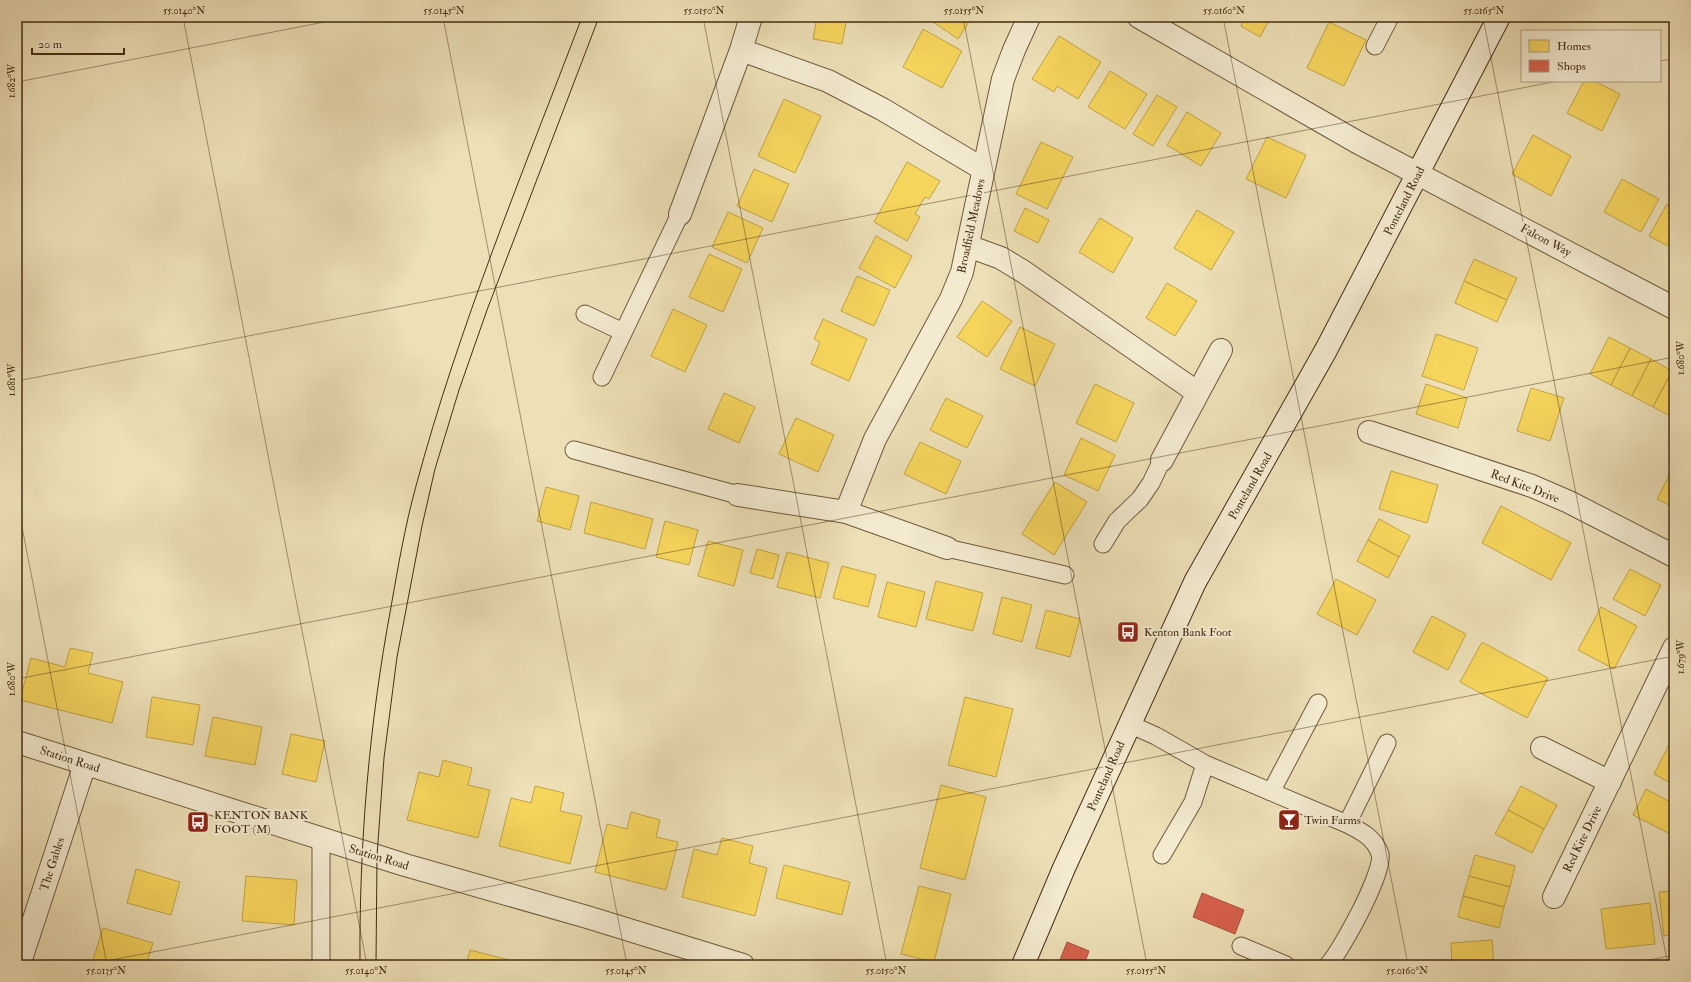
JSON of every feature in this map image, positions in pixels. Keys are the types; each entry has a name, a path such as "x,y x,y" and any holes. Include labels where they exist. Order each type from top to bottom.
{"street":[{"path":"680,214 741,50 751,17"},
{"name":"Broadfield Meadows","path":"846,512 875,439 951,298 962,272 1003,79 1029,17"},
{"name":"Falcon Way","path":"1139,17 1357,142 1674,308"},
{"name":"Ponteland Road","path":"1023,965 1064,868 1195,582 1326,350 1499,17"},
{"path":"741,50 828,81 882,109 983,169"},
{"path":"968,246 1001,258 1024,272 1198,393"},
{"path":"1162,460 1221,350"},
{"name":"Red Kite Drive","path":"1369,432 1532,486 1569,502 1674,556"},
{"path":"738,495 846,512 947,548"},
{"name":"Red Kite Drive","path":"1554,897 1674,648"},
{"name":"Station Road","path":"17,742 405,865 587,917 743,965"},
{"path":"1542,748 1610,782"},
{"name":"The Gables","path":"19,965 85,764"}],"lane":[{"path":"1375,46 1390,17"},
{"path":"602,377 680,214"},
{"path":"584,314 623,332"},
{"path":"574,450 738,495"},
{"path":"1102,544 1117,521 1140,499 1151,483 1162,460"},
{"path":"947,548 1065,575"},
{"path":"1271,792 1318,703"},
{"path":"1129,724 1156,736 1204,764 1347,824 1366,834 1376,844 1380,856 1379,870 1358,915 1336,956 1328,965"},
{"path":"1347,824 1387,742"},
{"path":"1162,855 1193,802 1204,764"},
{"path":"320,965 321,839"},
{"path":"1240,946 1278,964"}],"building: Homes":[{"path":"817,17 847,18 842,44 813,39"},
{"path":"926,17 972,17 958,39"},
{"path":"1236,17 1271,17 1260,37 1241,26 1243,21"},
{"path":"1329,22 1366,40 1344,86 1307,68"},
{"path":"923,29 962,51 942,88 903,67"},
{"path":"1059,36 1101,62 1078,99 1057,86 1054,92 1032,79"},
{"path":"1110,71 1147,94 1125,129 1088,107"},
{"path":"1583,82 1597,82 1620,94 1602,131 1567,113"},
{"path":"1157,95 1177,107 1153,146 1133,134"},
{"path":"784,99 821,116 795,173 758,156"},
{"path":"1187,112 1221,133 1201,166 1167,145"},
{"path":"1533,135 1571,156 1551,196 1512,174"},
{"path":"1267,137 1306,155 1286,198 1246,179"},
{"path":"1041,142 1073,157 1047,209 1016,194"},
{"path":"907,162 940,181 929,199 925,197 915,214 920,217 907,241 874,222"},
{"path":"754,169 789,184 772,222 737,206"},
{"path":"1622,179 1659,199 1641,232 1604,212"},
{"path":"1667,204 1674,207 1674,249 1649,236"},
{"path":"1025,208 1049,220 1038,243 1014,231"},
{"path":"1197,210 1234,232 1211,270 1174,248"},
{"path":"728,212 763,228 747,263 712,247"},
{"path":"1100,218 1133,238 1113,273 1079,252"},
{"path":"876,236 912,256 895,288 859,268"},
{"path":"709,254 742,269 723,312 689,297"},
{"path":"1474,259 1517,278 1507,300 1464,281"},
{"path":"857,276 890,290 874,326 841,311"},
{"path":"1464,281 1507,300 1497,322 1455,303"},
{"path":"1167,283 1197,301 1175,336 1146,318"},
{"path":"982,301 1012,321 987,357 957,337"},
{"path":"673,309 707,325 685,372 651,356"},
{"path":"823,319 867,339 849,381 811,364 820,342 814,339"},
{"path":"1020,327 1055,344 1035,386 1000,369"},
{"path":"1436,334 1478,348 1464,390 1422,376"},
{"path":"1609,337 1630,348 1611,385 1590,374"},
{"path":"1630,348 1651,359 1632,396 1611,385"},
{"path":"1651,359 1672,371 1653,407 1632,396"},
{"path":"1672,371 1674,372 1674,418 1653,407"},
{"path":"1095,384 1134,403 1116,442 1076,423"},
{"path":"1426,384 1467,398 1458,428 1416,414"},
{"path":"1531,388 1564,398 1550,441 1517,431"},
{"path":"724,393 755,407 739,443 708,429"},
{"path":"946,398 983,416 967,448 930,430"},
{"path":"796,418 834,435 818,472 779,454"},
{"path":"1081,438 1115,455 1098,491 1064,475"},
{"path":"920,442 961,461 946,494 904,474"},
{"path":"1674,466 1674,508 1657,499"},
{"path":"1391,471 1438,485 1427,523 1379,509"},
{"path":"1055,482 1087,502 1054,555 1022,534"},
{"path":"546,487 579,496 570,530 537,521"},
{"path":"591,502 653,519 645,549 584,533"},
{"path":"1501,506 1571,543 1551,580 1482,543"},
{"path":"1379,519 1410,536 1399,557 1368,540"},
{"path":"665,521 698,530 689,565 656,557"},
{"path":"1368,540 1399,557 1388,578 1357,561"},
{"path":"708,541 743,550 734,586 698,576"},
{"path":"757,549 779,555 773,579 750,573"},
{"path":"787,552 829,563 820,598 777,587"},
{"path":"842,566 876,575 868,607 833,598"},
{"path":"1630,569 1661,585 1645,616 1613,599"},
{"path":"1336,579 1376,600 1357,635 1317,614"},
{"path":"936,581 983,593 973,631 926,619"},
{"path":"887,582 925,592 916,627 878,617"},
{"path":"1002,597 1032,605 1022,642 993,634"},
{"path":"1601,607 1637,626 1614,669 1578,650"},
{"path":"17,608 20,609 17,625"},
{"path":"1046,610 1080,619 1070,657 1036,648"},
{"path":"1432,616 1466,634 1448,670 1413,652"},
{"path":"1482,642 1548,678 1527,718 1460,682"},
{"path":"70,648 93,653 88,673 123,682 112,723 20,700 31,658 65,667"},
{"path":"152,697 200,705 193,745 146,737"},
{"path":"965,697 1013,709 996,777 948,765"},
{"path":"213,717 262,727 255,765 205,756"},
{"path":"291,734 325,741 316,782 282,774"},
{"path":"1674,735 1674,785 1654,774"},
{"path":"443,760 472,768 468,785 490,790 478,838 407,820 419,772 439,777"},
{"path":"941,785 986,797 965,880 920,868"},
{"path":"535,786 564,793 560,811 582,816 570,864 499,846 511,798 531,803"},
{"path":"1521,786 1557,805 1544,829 1508,810"},
{"path":"1646,789 1674,804 1674,836 1633,815"},
{"path":"1508,810 1544,829 1532,853 1495,834"},
{"path":"631,812 660,820 656,837 678,842 666,890 595,872 607,824 627,829"},
{"path":"722,838 753,846 749,863 767,868 755,916 682,897 694,849 717,855"},
{"path":"1475,855 1515,866 1510,887 1469,876"},
{"path":"784,865 850,882 842,915 776,898"},
{"path":"136,869 180,882 171,915 127,903"},
{"path":"246,876 297,880 294,925 242,921"},
{"path":"1469,876 1510,887 1504,907 1463,896"},
{"path":"919,886 951,894 934,962 901,954"},
{"path":"1674,891 1674,934 1664,936 1659,892"},
{"path":"1463,896 1504,907 1499,928 1458,917"},
{"path":"1650,903 1655,944 1606,949 1601,909"},
{"path":"103,928 153,943 146,965 100,965 92,963"},
{"path":"1492,940 1494,965 1452,965 1451,943"},
{"path":"470,950 529,965 466,965"}],"building: Shops":[{"path":"1202,893 1244,910 1235,934 1193,917"},
{"path":"1067,942 1089,951 1084,965 1058,965"},
{"path":"1125,960 1136,965 1123,965"}],"tram line":[{"path":"360,965 361,875 371,740 383,651 408,516 433,426 472,308 582,17"},
{"path":"376,965 377,856 384,758 397,657 422,526 435,469 459,390 487,310 599,17"}],"place":[{"name":"Kenton Bank Foot","path":"1128,632"},
{"name":"Twin Farms","path":"1289,820"},
{"name":"KENTON BANK FOOT (M)","path":"198,822"}]}
